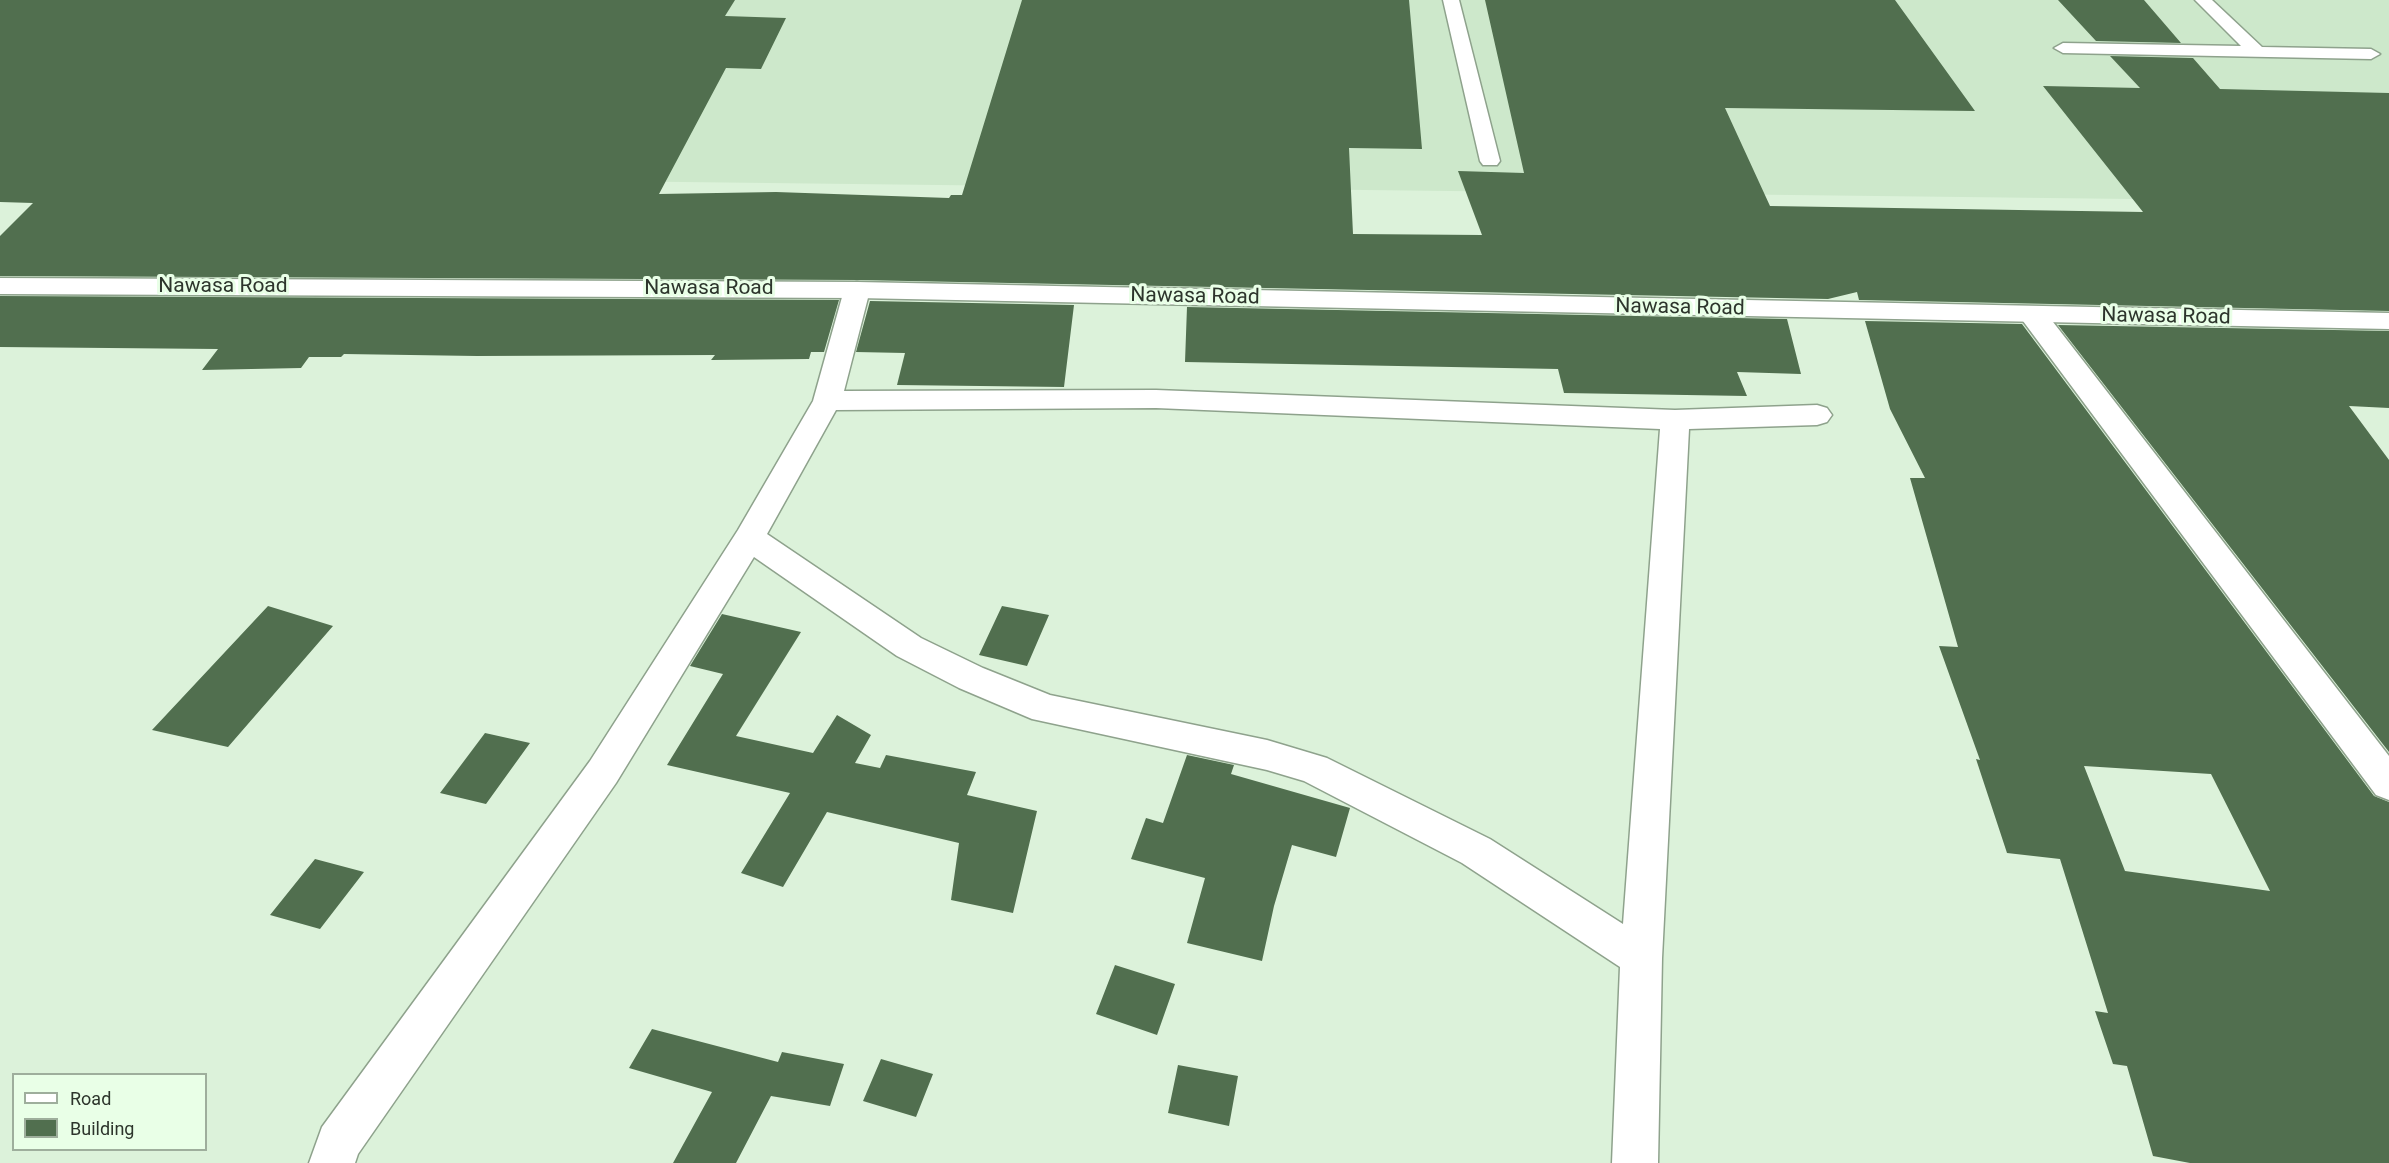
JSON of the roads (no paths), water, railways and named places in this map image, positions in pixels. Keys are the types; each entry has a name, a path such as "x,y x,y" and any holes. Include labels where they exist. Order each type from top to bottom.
{"street":[{"name":"Nawasa Road","path":"0,286 857,290 2389,321"},
{"path":"332,1163 338,1143 603,772 749,538 827,402 857,290"},
{"path":"2033,315 2389,784"},
{"path":"827,402 1156,399 1675,420 1817,415"},
{"path":"1635,1163 1641,958 1675,420"},
{"path":"749,538 909,647 971,678 1045,709 1267,755 1314,770 1476,851 1641,958"}],"lane":[{"path":"1451,0 1490,161"},
{"path":"2204,0 2257,52"},
{"path":"2063,48 2371,54"}]}
